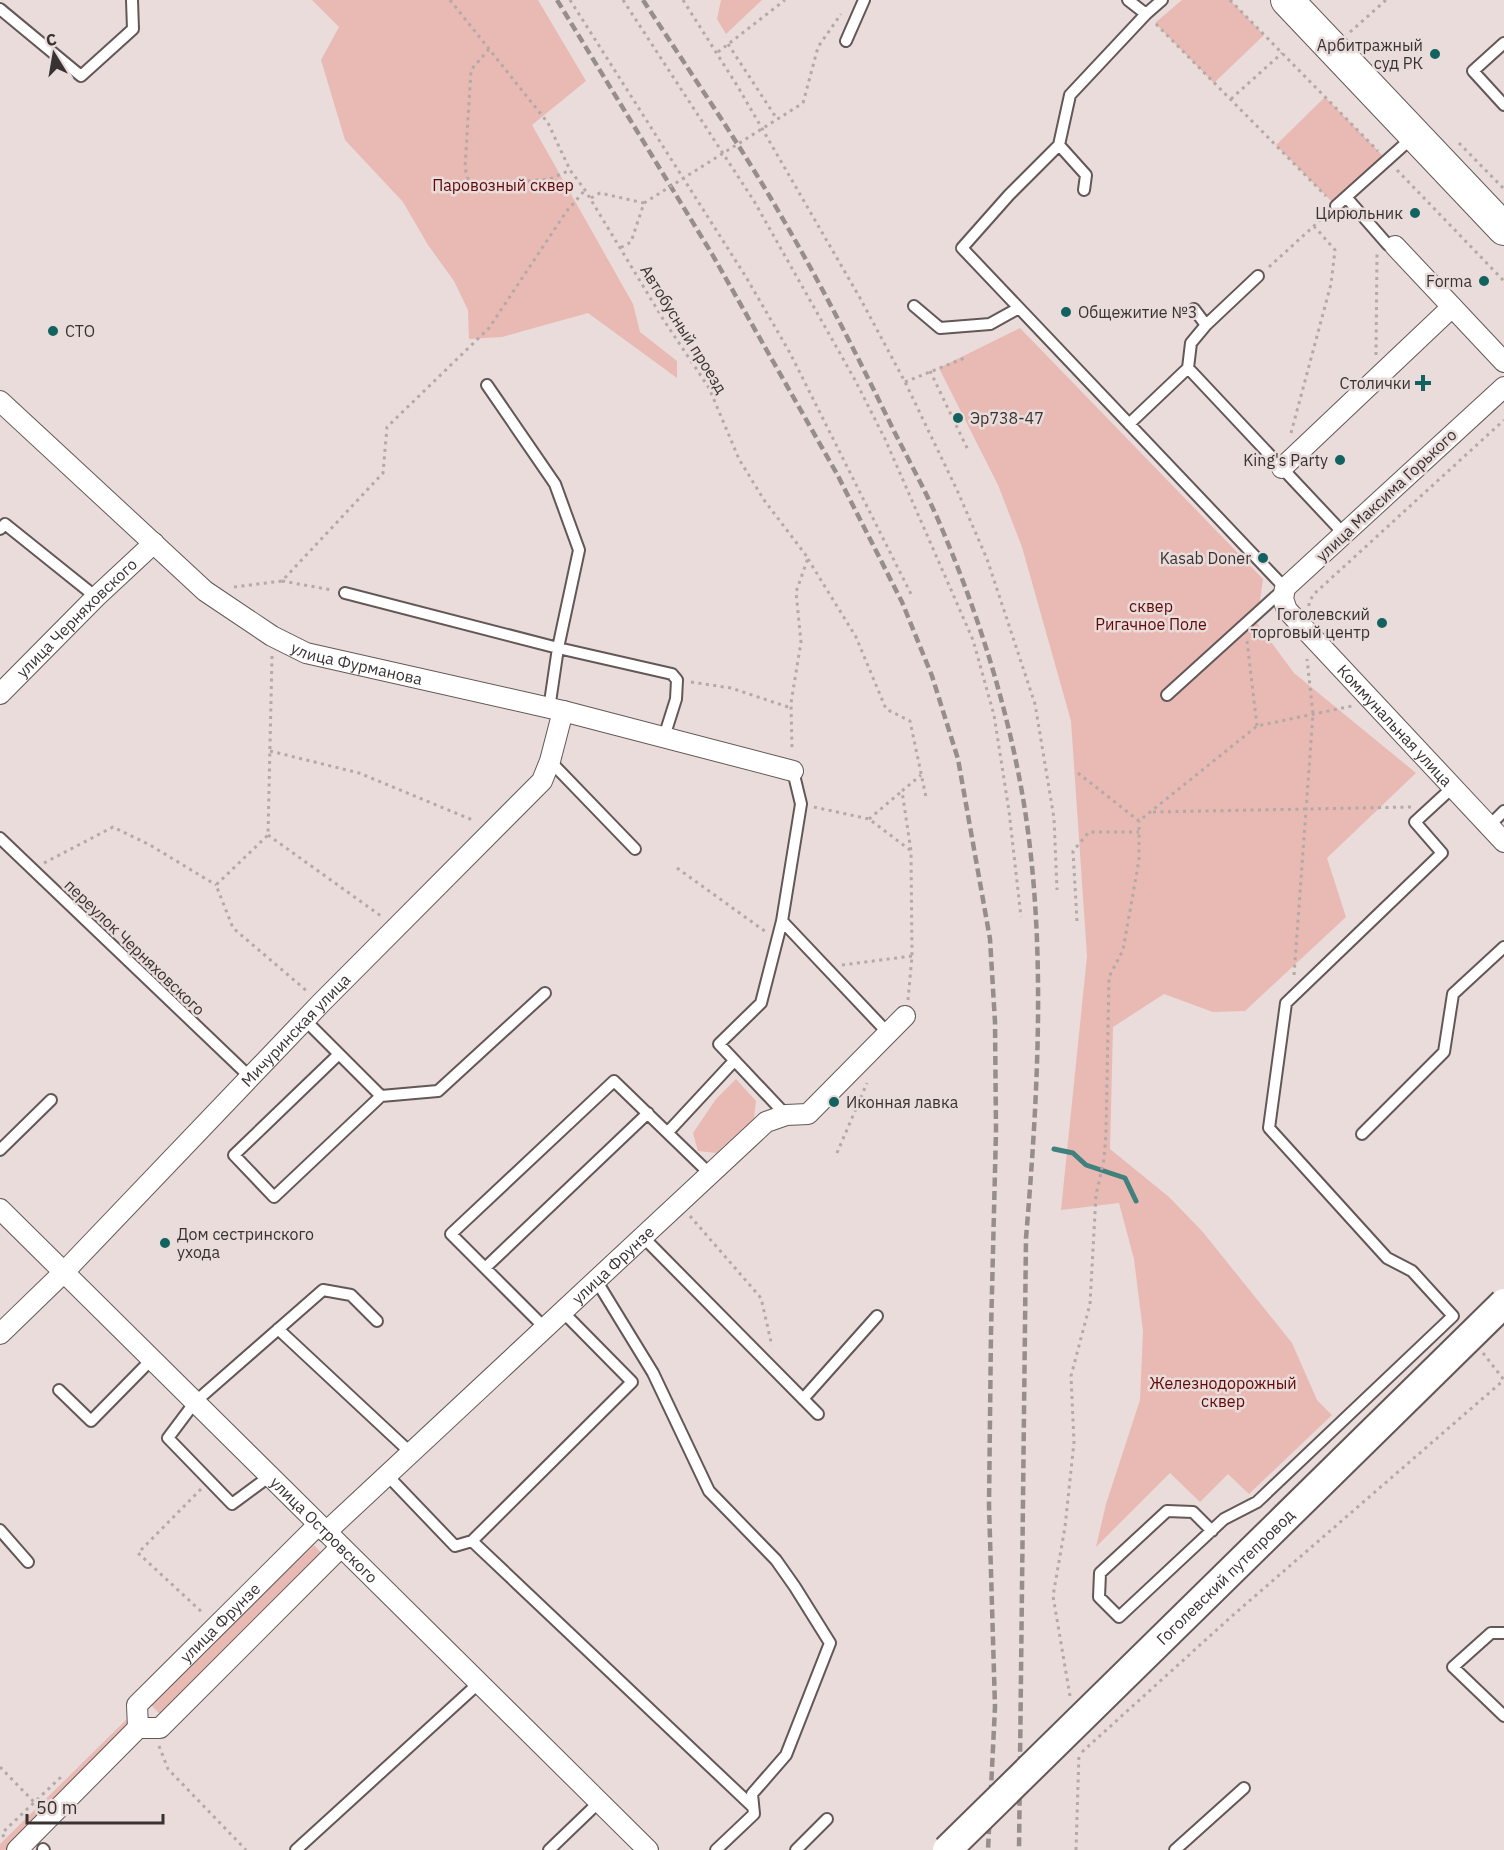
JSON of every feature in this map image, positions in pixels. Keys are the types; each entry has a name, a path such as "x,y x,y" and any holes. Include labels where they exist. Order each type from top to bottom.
{"main road":[{"path":"1287,0 1504,229"},
{"name":"Гоголевский путепровод","path":"947,1850 1504,1303"}],"street":[{"path":"1391,245 1504,362"},
{"path":"1282,468 1452,307"},
{"name":"улица Максима Горького","path":"1285,588 1504,387"},
{"name":"улица Фурманова","path":"0,400 205,591 272,636 306,653 556,710 793,771"},
{"name":"улица Черняховского","path":"0,694 96,597 154,543"},
{"name":"Коммунальная улица","path":"1285,588 1283,599 1287,610 1307,620 1373,702 1504,842"},
{"name":"Мичуринская улица","path":"0,1333 64,1272 321,1003 542,781 550,761 556,710"},
{"name":"улица Фрунзе","path":"341,1547 160,1728 138,1728 137,1705 218,1625 322,1528 387,1475 766,1122 786,1115 808,1114 905,1016"},
{"name":"улица Островского","path":"0,1209 648,1850"},
{"path":"17,1850 138,1728"}],"lane":[{"path":"0,9 81,76 133,29 132,0"},
{"path":"846,41 864,0"},
{"path":"1128,0 1146,14"},
{"path":"1162,0 1070,95 1059,145 1009,195 962,248 1285,588 1167,695"},
{"path":"1504,43 1473,71 1504,105"},
{"path":"1336,206 1415,135"},
{"path":"1059,145 1086,175 1084,190"},
{"path":"1346,197 1377,233 1391,245"},
{"path":"1130,424 1188,368 1191,342 1258,276"},
{"path":"914,306 940,328 990,324 1019,308"},
{"path":"1194,309 1206,325"},
{"path":"1188,368 1344,534"},
{"path":"487,385 555,484 579,550 558,648 556,710"},
{"path":"0,529 5,524 96,597"},
{"path":"345,593 558,648 672,674 677,680 676,699 664,737"},
{"path":"550,761 635,849"},
{"path":"786,1115 718,1044 761,1004 782,921 801,804 793,771"},
{"path":"1212,1531 1193,1512 1167,1511 1100,1573 1100,1597 1119,1617 1212,1531 1224,1519 1257,1502 1453,1316 1412,1271 1387,1258 1269,1128 1286,1003 1442,853 1415,822 1453,787"},
{"path":"1490,826 1504,811"},
{"name":"переулок Черняховского","path":"0,838 250,1077"},
{"path":"782,921 888,1033"},
{"path":"1362,1134 1444,1053 1453,994 1504,947"},
{"path":"339,1054 234,1155 274,1197 381,1096 438,1091 545,993"},
{"path":"305,1020 381,1096"},
{"path":"668,1132 734,1061"},
{"path":"545,1328 451,1234 614,1081 710,1174"},
{"path":"0,1150 51,1100"},
{"path":"485,1268 648,1113"},
{"path":"643,1237 818,1414"},
{"path":"596,1280 653,1373 709,1491 776,1560 830,1643 786,1755 752,1794 754,1814 716,1850"},
{"path":"270,1476 232,1504 168,1438 195,1402 323,1290 351,1294 377,1321"},
{"path":"387,1475 455,1546 472,1541 632,1382 563,1311"},
{"path":"803,1399 878,1316"},
{"path":"278,1329 411,1453"},
{"path":"59,1390 91,1421 152,1359"},
{"path":"0,1530 28,1562"},
{"path":"472,1541 753,1807"},
{"path":"1504,1633 1491,1633 1453,1667 1504,1716"},
{"path":"296,1850 479,1683"},
{"path":"1175,1850 1244,1788"},
{"path":"549,1850 599,1802"},
{"path":"796,1850 827,1819"}],"path":[{"name":"Автобусный проезд","path":"450,0 548,123 570,170 590,198 663,319 710,388 739,459 764,500 808,558 856,637 886,709 910,721 921,775"},
{"path":"570,0 746,277 790,353 912,596"},
{"path":"623,0 754,201 855,380 885,439 973,640 994,715 1009,811 1021,917"},
{"path":"683,0 717,53 860,298 905,382 987,559 1035,704 1053,818 1057,890"},
{"path":"717,53 785,0"},
{"path":"1230,0 1504,281"},
{"path":"1350,32 1386,0"},
{"path":"620,248 631,242 644,203 803,103 818,47 844,9"},
{"path":"1155,23 1336,206"},
{"path":"728,44 777,119"},
{"path":"489,49 471,70 465,168 470,186 550,179 570,170"},
{"path":"1231,99 1282,53"},
{"path":"282,581 383,472 387,427 489,328 566,212 585,190"},
{"path":"590,198 600,193 644,203"},
{"path":"1258,276 1314,226 1335,250 1331,284 1291,433"},
{"path":"1375,379 1377,233"},
{"path":"905,382 967,357"},
{"path":"930,371 969,452"},
{"path":"1292,997 1313,714 1307,620 1309,602 1314,594 1504,420"},
{"path":"793,771 791,708 801,642 796,592 808,558"},
{"path":"205,591 282,581 345,593"},
{"path":"1245,624 1257,726"},
{"path":"216,885 268,835 272,636"},
{"path":"677,680 731,688 791,708"},
{"path":"1139,820 1152,812 1257,726 1373,702"},
{"path":"270,751 359,773 494,829"},
{"path":"1078,774 1139,820"},
{"path":"869,819 921,775 926,798"},
{"path":"902,791 911,851 912,956 910,979"},
{"path":"801,804 869,819 911,851"},
{"path":"1152,812 1432,807"},
{"path":"1070,1698 1053,1596 1065,1527 1074,1442 1071,1376 1090,1304 1096,1195 1104,1159 1108,977 1123,950 1138,860 1139,820"},
{"path":"32,869 112,827 150,845 216,885 233,928 321,1003"},
{"path":"1077,921 1073,851 1089,832 1139,832"},
{"path":"268,835 396,927"},
{"path":"677,868 777,940"},
{"path":"826,967 912,956"},
{"path":"837,1153 872,1071 867,1056"},
{"path":"679,1203 761,1298 779,1375"},
{"path":"1080,1755 1232,1616 1504,1380"},
{"path":"209,1481 138,1553 218,1625"},
{"path":"1076,1850 1080,1755 1078,1743"},
{"path":"0,1767 34,1802"},
{"path":"168,1769 246,1850"}],"green space":[{"name":"Паровозный сквер","path":"312,0 538,0 586,81 532,125 633,304 640,332 677,361 677,378 588,313 502,337 469,339 468,310 454,281 428,245 403,202 345,140 321,60 339,27"},
{"path":"721,0 762,0 726,34 717,19"},
{"path":"1182,0 1230,0 1264,35 1214,83 1155,23"},
{"path":"1325,97 1388,161 1336,206 1276,145"},
{"name":"сквер Ригачное Поле","path":"1020,328 1263,579 1257,623 1294,673 1416,773 1327,858 1346,917 1245,1011 1213,1012 1164,994 1113,1027 1110,1149 1169,1197 1202,1231 1292,1343 1317,1400 1332,1415 1249,1494 1228,1474 1200,1502 1170,1473 1096,1547 1106,1504 1140,1400 1143,1331 1134,1259 1119,1203 1061,1210 1087,956 1071,721 1022,547 998,485 939,368"},
{"path":"736,1079 756,1101 754,1118 716,1153 698,1151 693,1133 716,1099"},
{"path":"314,1545 324,1556 161,1715 150,1704"},
{"path":"126,1720 133,1727 9,1850 0,1850 0,1844"}],"waterway":[{"path":"1054,1149 1073,1153 1086,1165 1125,1178 1136,1201"}],"railway":[{"path":"557,0 712,254 837,474 902,602 932,676 958,759 990,939 995,1022 996,1131 989,1505 995,1707 988,1850"},
{"path":"643,0 713,106 795,240 925,491 937,516 980,628 1009,729 1031,852 1038,962 1037,1074 1026,1238 1019,1850"}],"place":[{"name":"Арбитражный суд РК","path":"1435,54"},
{"name":"Цирюльник","path":"1415,213"},
{"name":"Forma","path":"1484,281"},
{"name":"Общежитие №3","path":"1066,312"},
{"name":"СТО","path":"53,331"},
{"name":"Столички","path":"1423,383"},
{"name":"Эр738-47","path":"958,418"},
{"name":"King's Party","path":"1340,460"},
{"name":"Kasab Doner","path":"1263,558"},
{"name":"Гоголевский торговый центр","path":"1382,623"},
{"name":"Иконная лавка","path":"834,1102"},
{"name":"Дом сестринского ухода","path":"165,1243"}],"park label":[{"name":"Железнодорожный сквер","path":"1223,1392"}]}
